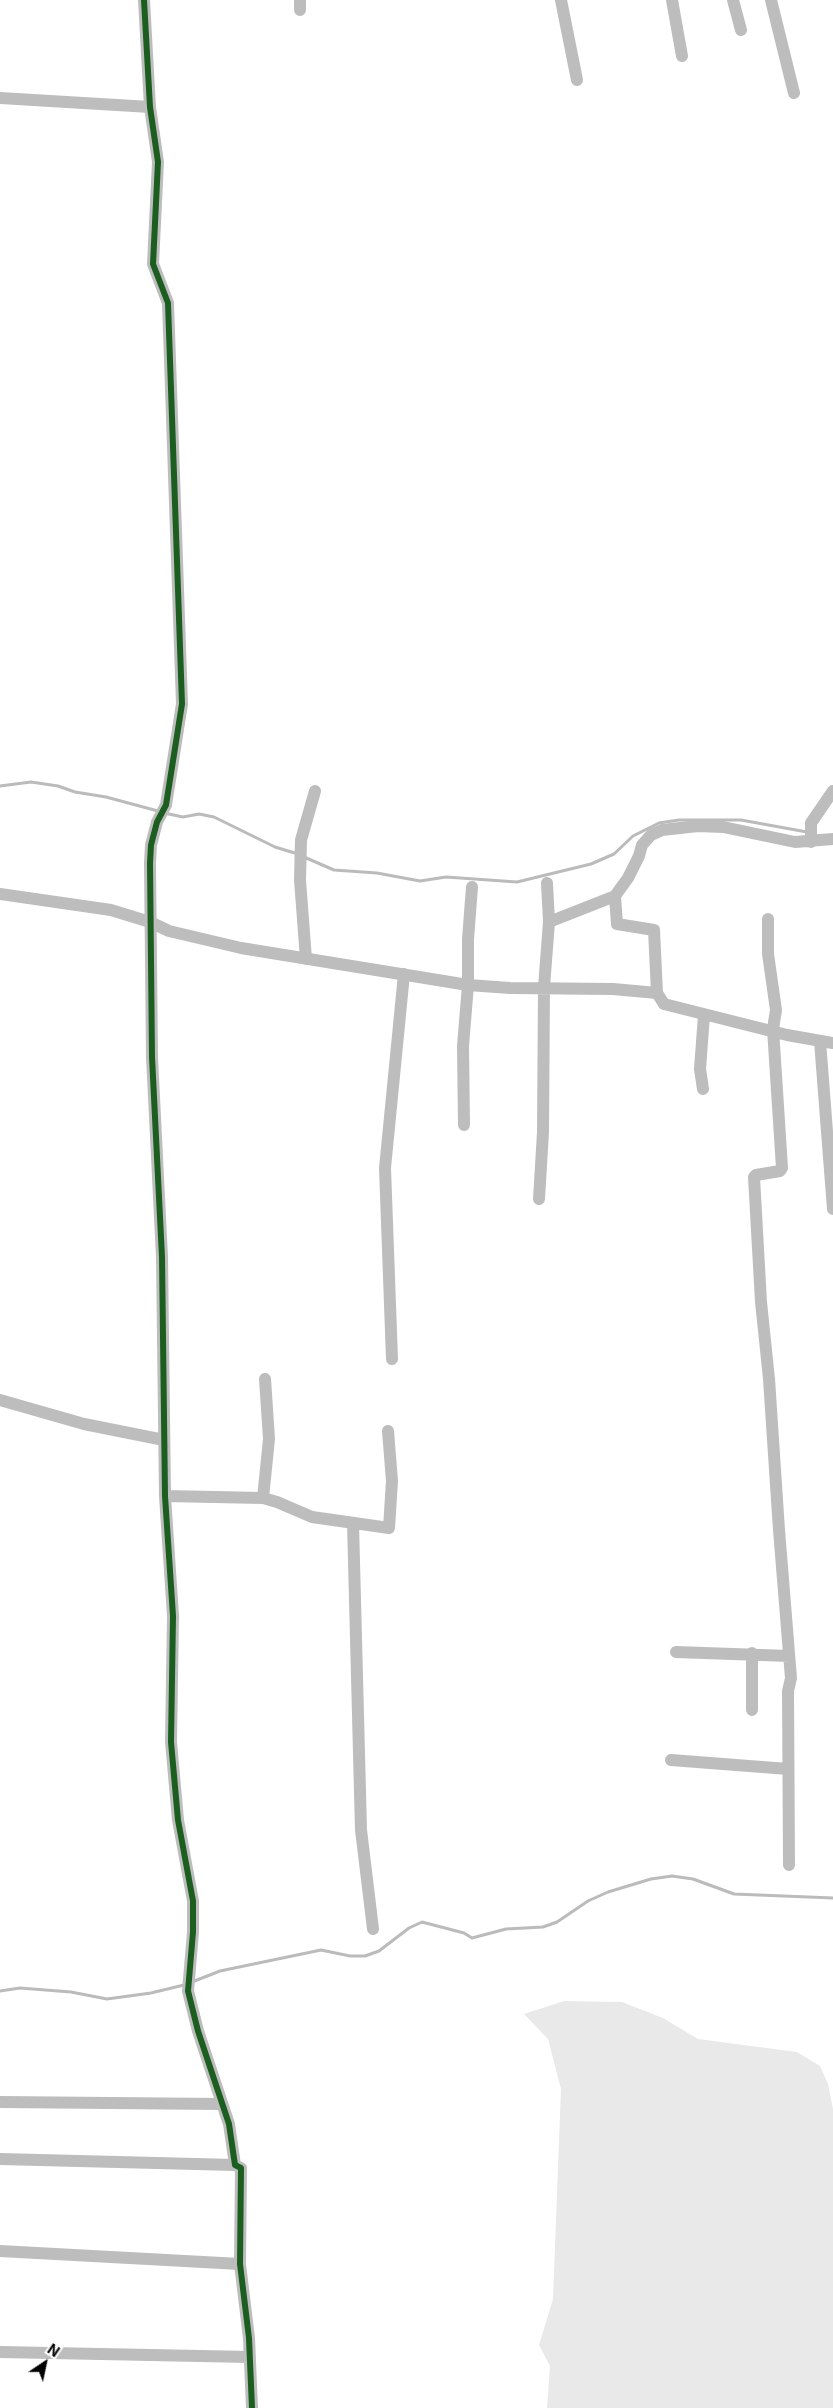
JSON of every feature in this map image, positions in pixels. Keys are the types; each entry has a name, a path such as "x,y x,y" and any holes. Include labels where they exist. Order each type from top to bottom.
{"street":[{"path":"144,0 150,107 158,162 153,264 168,304 182,704 166,805 157,822 151,845 150,922 152,1057 162,1257 165,1496 173,1616 171,1742 178,1820 192,1901 193,1932 188,1991 221,2104 229,2124 235,2165"},
{"path":"561,0 577,80"},
{"path":"672,0 682,56"},
{"path":"733,0 741,30"},
{"path":"771,0 794,93"},
{"path":"0,98 150,107"},
{"path":"306,959 300,860 301,840 315,791"},
{"path":"811,842 811,823 833,791"},
{"path":"549,922 614,896 628,878 639,856 642,845 651,835 662,830 698,826 723,827 795,842 833,839"},
{"path":"539,1199 543,1132 544,988 549,922 547,883"},
{"path":"464,1125 463,1046 472,887"},
{"path":"0,894 111,910 150,922 169,931 199,939 306,959 468,984 657,993"},
{"path":"614,896 617,924 654,930 657,993 664,1004 787,1035 833,1043"},
{"path":"768,919 768,954 776,1010 773,1030 782,1170 754,1177 761,1302 769,1379 778,1530 791,1678 788,1691 789,1866"},
{"path":"392,1359 385,1168 404,974"},
{"path":"703,1088 700,1069 704,1015"},
{"path":"820,1041 833,1209"},
{"path":"263,1498 269,1439 265,1379"},
{"path":"0,1400 84,1424 164,1440"},
{"path":"165,1496 263,1498 312,1517 387,1528 390,1526 392,1481 388,1431"},
{"path":"353,1523 361,1830 373,1929"},
{"path":"676,1652 752,1653 789,1656"},
{"path":"752,1653 752,1710"},
{"path":"671,1760 788,1769"},
{"path":"0,2102 221,2104"},
{"path":"0,2160 235,2165 240,2168 240,2264 250,2357 252,2408"},
{"path":"0,2251 240,2264"},
{"path":"0,2352 250,2357"}],"shaded area":[{"path":"564,2001 622,2002 663,2018 698,2039 797,2052 820,2066 828,2084 833,2109 833,2408 547,2408 550,2366 539,2345 553,2299 561,2089 548,2039 524,2014"}],"waterway":[{"path":"0,786 31,782 58,786 75,792 106,797 158,811"},
{"path":"164,813 183,817 199,814 214,817 275,847 298,854"},
{"path":"304,857 334,870 377,873 420,881 446,877 517,882 591,864 614,854 633,836 659,823 679,820 741,820 807,832"},
{"path":"192,1982 220,1971 321,1950 350,1956 365,1956 379,1951 409,1928 422,1922 464,1933 472,1938 506,1929 543,1927 557,1922 588,1901 608,1892 651,1879 672,1876 693,1879 734,1894 833,1898"},
{"path":"0,1991 20,1988 71,1992 107,1999 151,1993 184,1985"}],"cycle path":[{"path":"144,0 150,107 158,162 153,264 168,303 182,704 166,805 157,822 151,845 150,863 152,1057 162,1257 165,1496 173,1616 171,1742 178,1820 193,1901 193,1932 188,1991 198,2031 229,2124 235,2165 241,2168 240,2264 249,2338 252,2408"}]}
